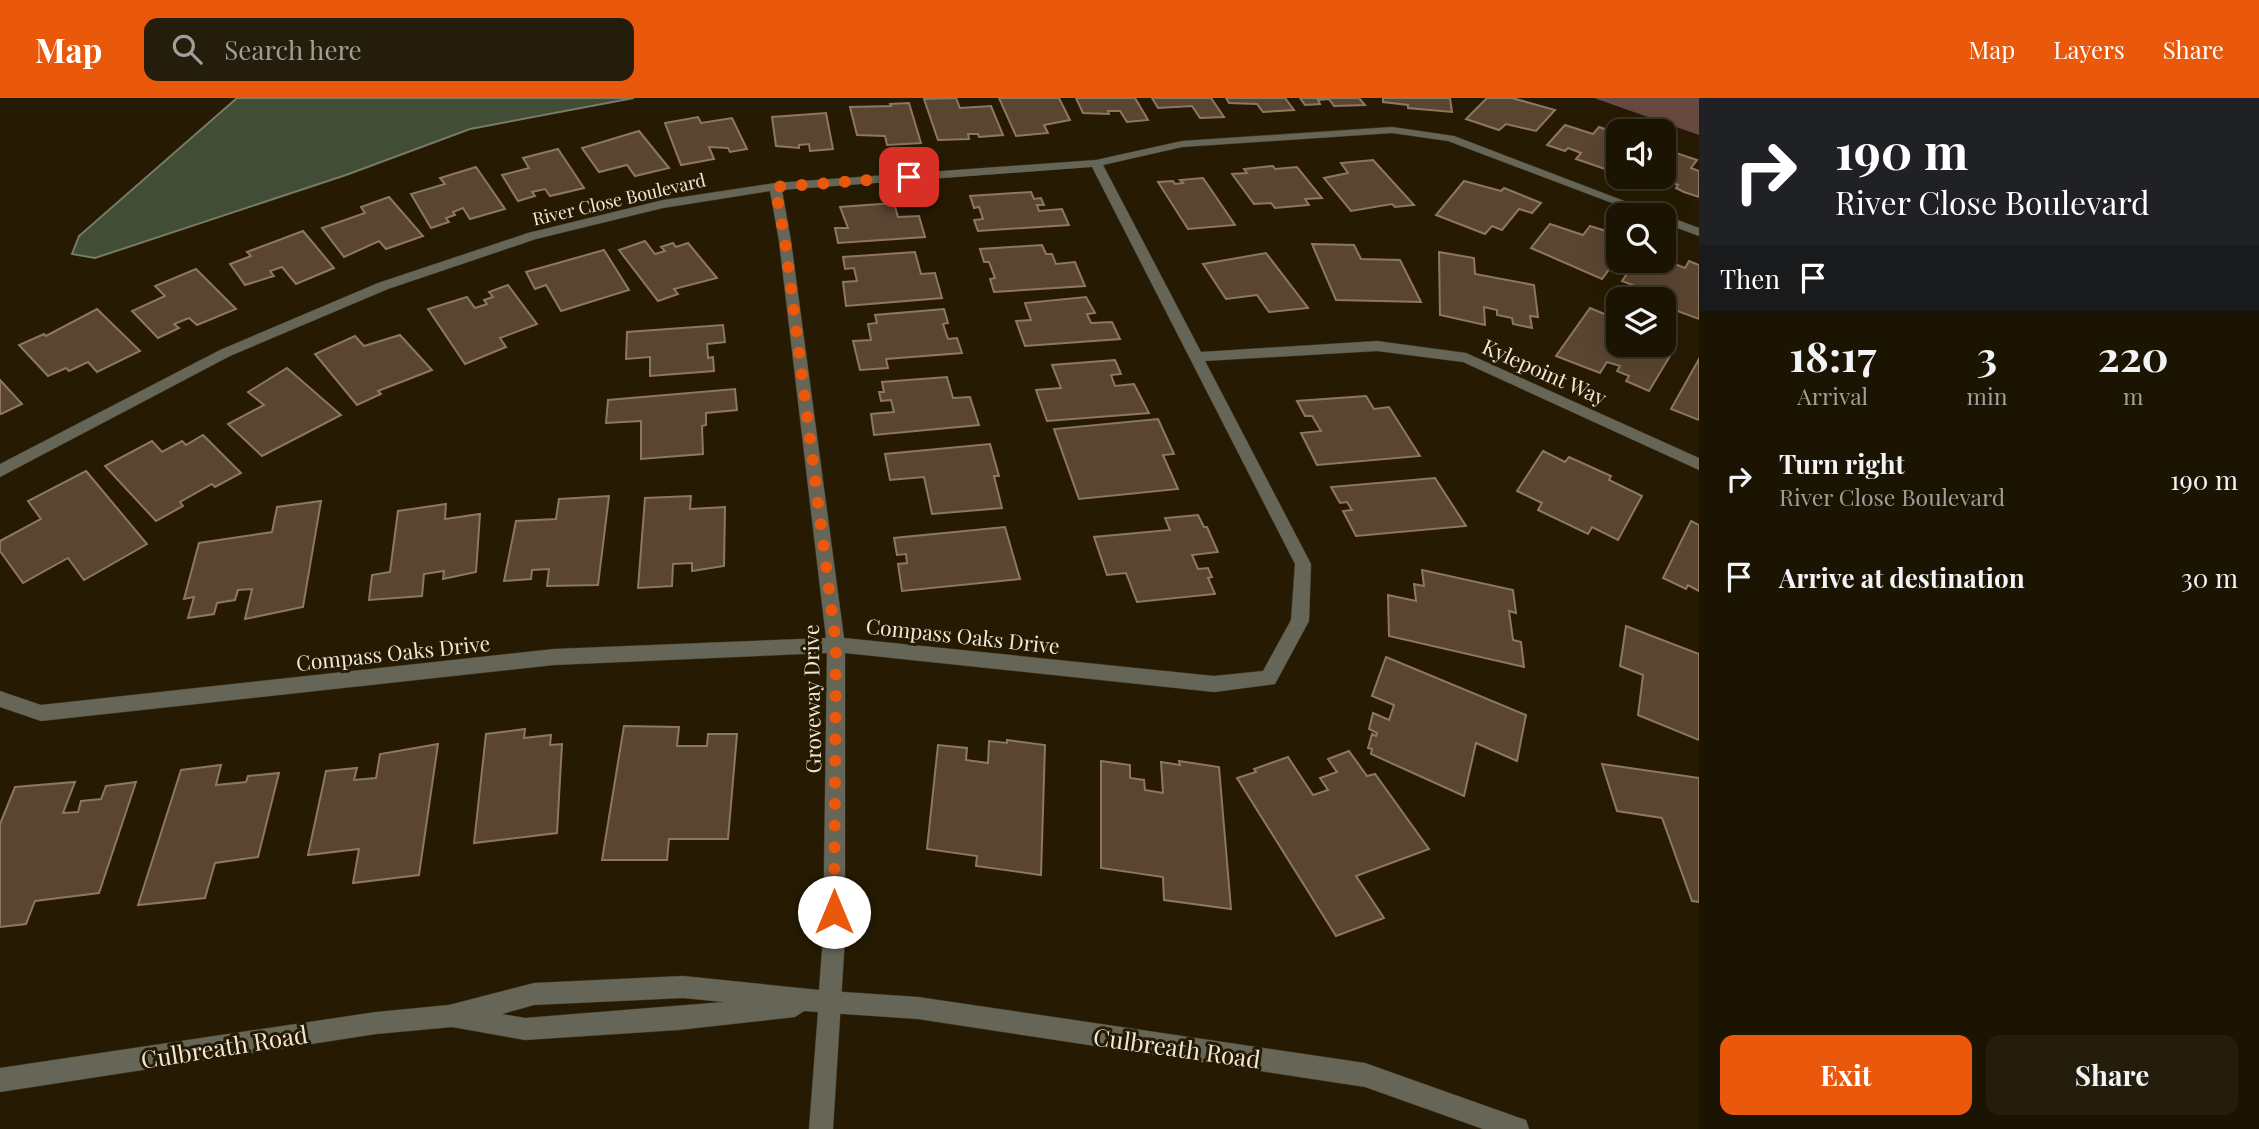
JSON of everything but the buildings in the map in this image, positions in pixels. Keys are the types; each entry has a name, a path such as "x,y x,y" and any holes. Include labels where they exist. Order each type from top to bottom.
{"street":[{"name":"River Close Boulevard","path":"0,471 225,353 383,286 558,230 663,204 775,187 1096,163 1182,144 1392,130 1450,138 1623,203"},
{"name":"Compass Oaks Drive","path":"0,699 41,713 554,657 836,645 1214,684 1269,678 1300,621 1303,564 1096,163"},
{"name":"Groveway Drive","path":"775,187 785,241 836,645 834,939 821,1129"},
{"path":"1676,223 1699,232"},
{"name":"Kylepoint Way","path":"1197,357 1377,346 1466,358 1699,464"},
{"name":"Culbreath Road","path":"0,1080 376,1023 449,1016 534,994 683,987 918,1008 1365,1075 1517,1129"},
{"name":"Culbreath Road","path":"449,1016 525,1029 678,1020 830,1002"}],"shaded area":[{"path":"237,98 634,98 470,129 346,175 95,258 72,254 79,236"},
{"path":"1594,98 1699,98 1699,135 1676,127 1676,119 1654,119"}],"route":[{"path":"834,912 836,645 785,241 775,187 909,177"}]}
